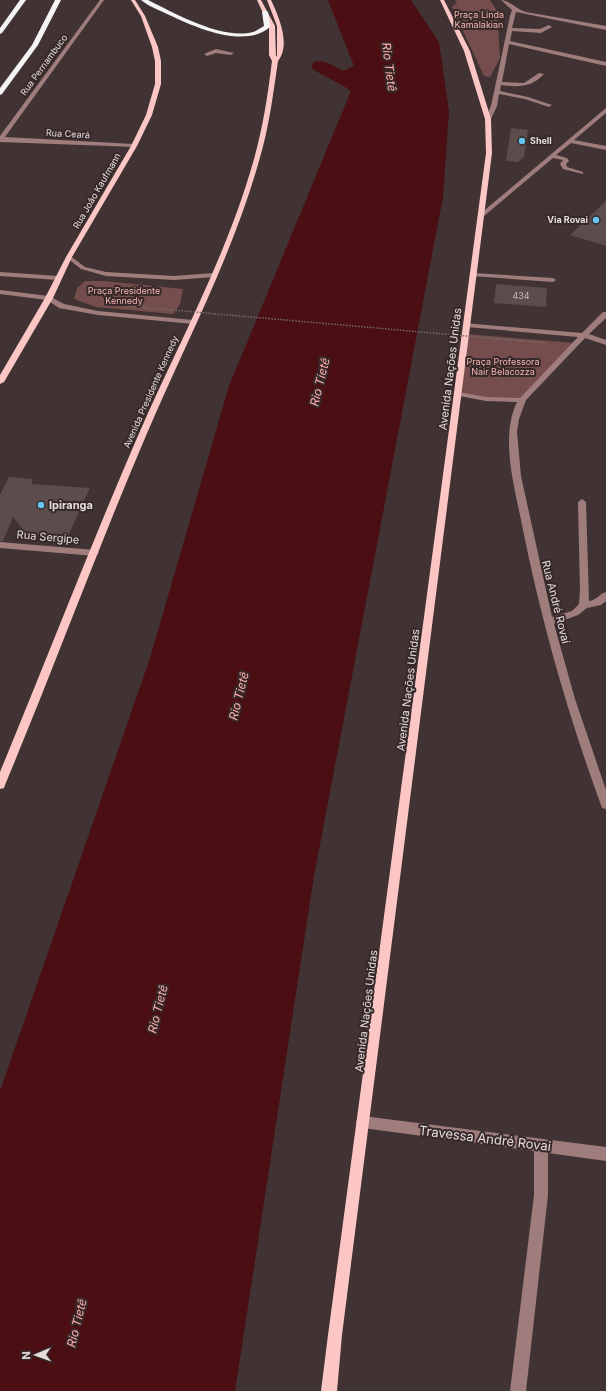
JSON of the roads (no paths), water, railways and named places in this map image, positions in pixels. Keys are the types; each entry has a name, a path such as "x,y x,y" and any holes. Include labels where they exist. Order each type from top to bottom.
{"highway":[{"path":"0,32 23,0"},
{"path":"18,7 27,4 30,0"},
{"path":"0,93 36,45 58,0"},
{"path":"144,0 210,29 235,35 251,35 267,27 265,12"}],"main road":[{"name":"Rua João Kaufmann","path":"0,382 49,298 69,257 134,146 149,115 154,100 159,73 156,47 143,16 133,0"},
{"path":"259,0 272,26 272,55 275,61"},
{"name":"Avenida Presidente Kennedy","path":"0,785 140,440 214,275 245,198 260,148 268,113 275,61 280,55 280,26 269,0"},
{"name":"Avenida Nações Unidas","path":"329,1391 335,1334 489,153 488,119 467,51 442,0"}],"street":[{"name":"Rua Pernambuco","path":"0,139 102,0"},
{"path":"503,0 515,10 606,28"},
{"path":"488,119 494,106 515,10"},
{"path":"597,26 606,20"},
{"path":"510,29 541,31 549,27"},
{"path":"507,42 606,64"},
{"path":"207,54 216,51 231,53"},
{"path":"498,83 527,85 532,83 542,74"},
{"path":"496,92 526,98 549,105"},
{"path":"482,215 606,110"},
{"name":"Rua Ceará","path":"0,139 134,146"},
{"path":"569,141 606,148"},
{"path":"551,156 565,159 566,161 563,164 565,168 581,173"},
{"path":"69,257 83,268 106,274 168,278 214,275"},
{"path":"0,274 58,278"},
{"path":"474,275 553,280"},
{"path":"0,292 49,298 62,306 92,312 193,322"},
{"name":"Rua André Rovaí","path":"606,314 574,343 522,400 514,428 513,442 519,485 536,575 562,670 606,805"},
{"path":"467,325 584,335 606,342"},
{"path":"458,394 486,399 522,400"},
{"path":"582,502 585,590 584,605"},
{"name":"Rua Sergipe","path":"0,545 95,553"},
{"path":"549,622 575,613 584,605 598,603 606,595"},
{"name":"Travessa André Rovai","path":"363,1122 606,1154"},
{"path":"518,1391 541,1195 541,1145"}],"water":[{"name":"Rio Tietê","path":"328,0 411,0 439,42 449,111 443,197 314,876 235,1391 0,1391 0,1091 150,658 229,386 351,91 332,76 354,66"}],"waterway":[{"path":"320,66 363,89 375,99"}],"place":[{"name":"Shell","path":"522,141"},
{"name":"Via Rovai","path":"596,220"},
{"name":"Ipiranga","path":"41,505"}],"park label":[{"name":"Praça Linda Kamalakian","path":"479,20"},
{"name":"Praça Presidente Kennedy","path":"124,296"},
{"name":"Praça Professora Nair Belacozza","path":"503,368"}]}
